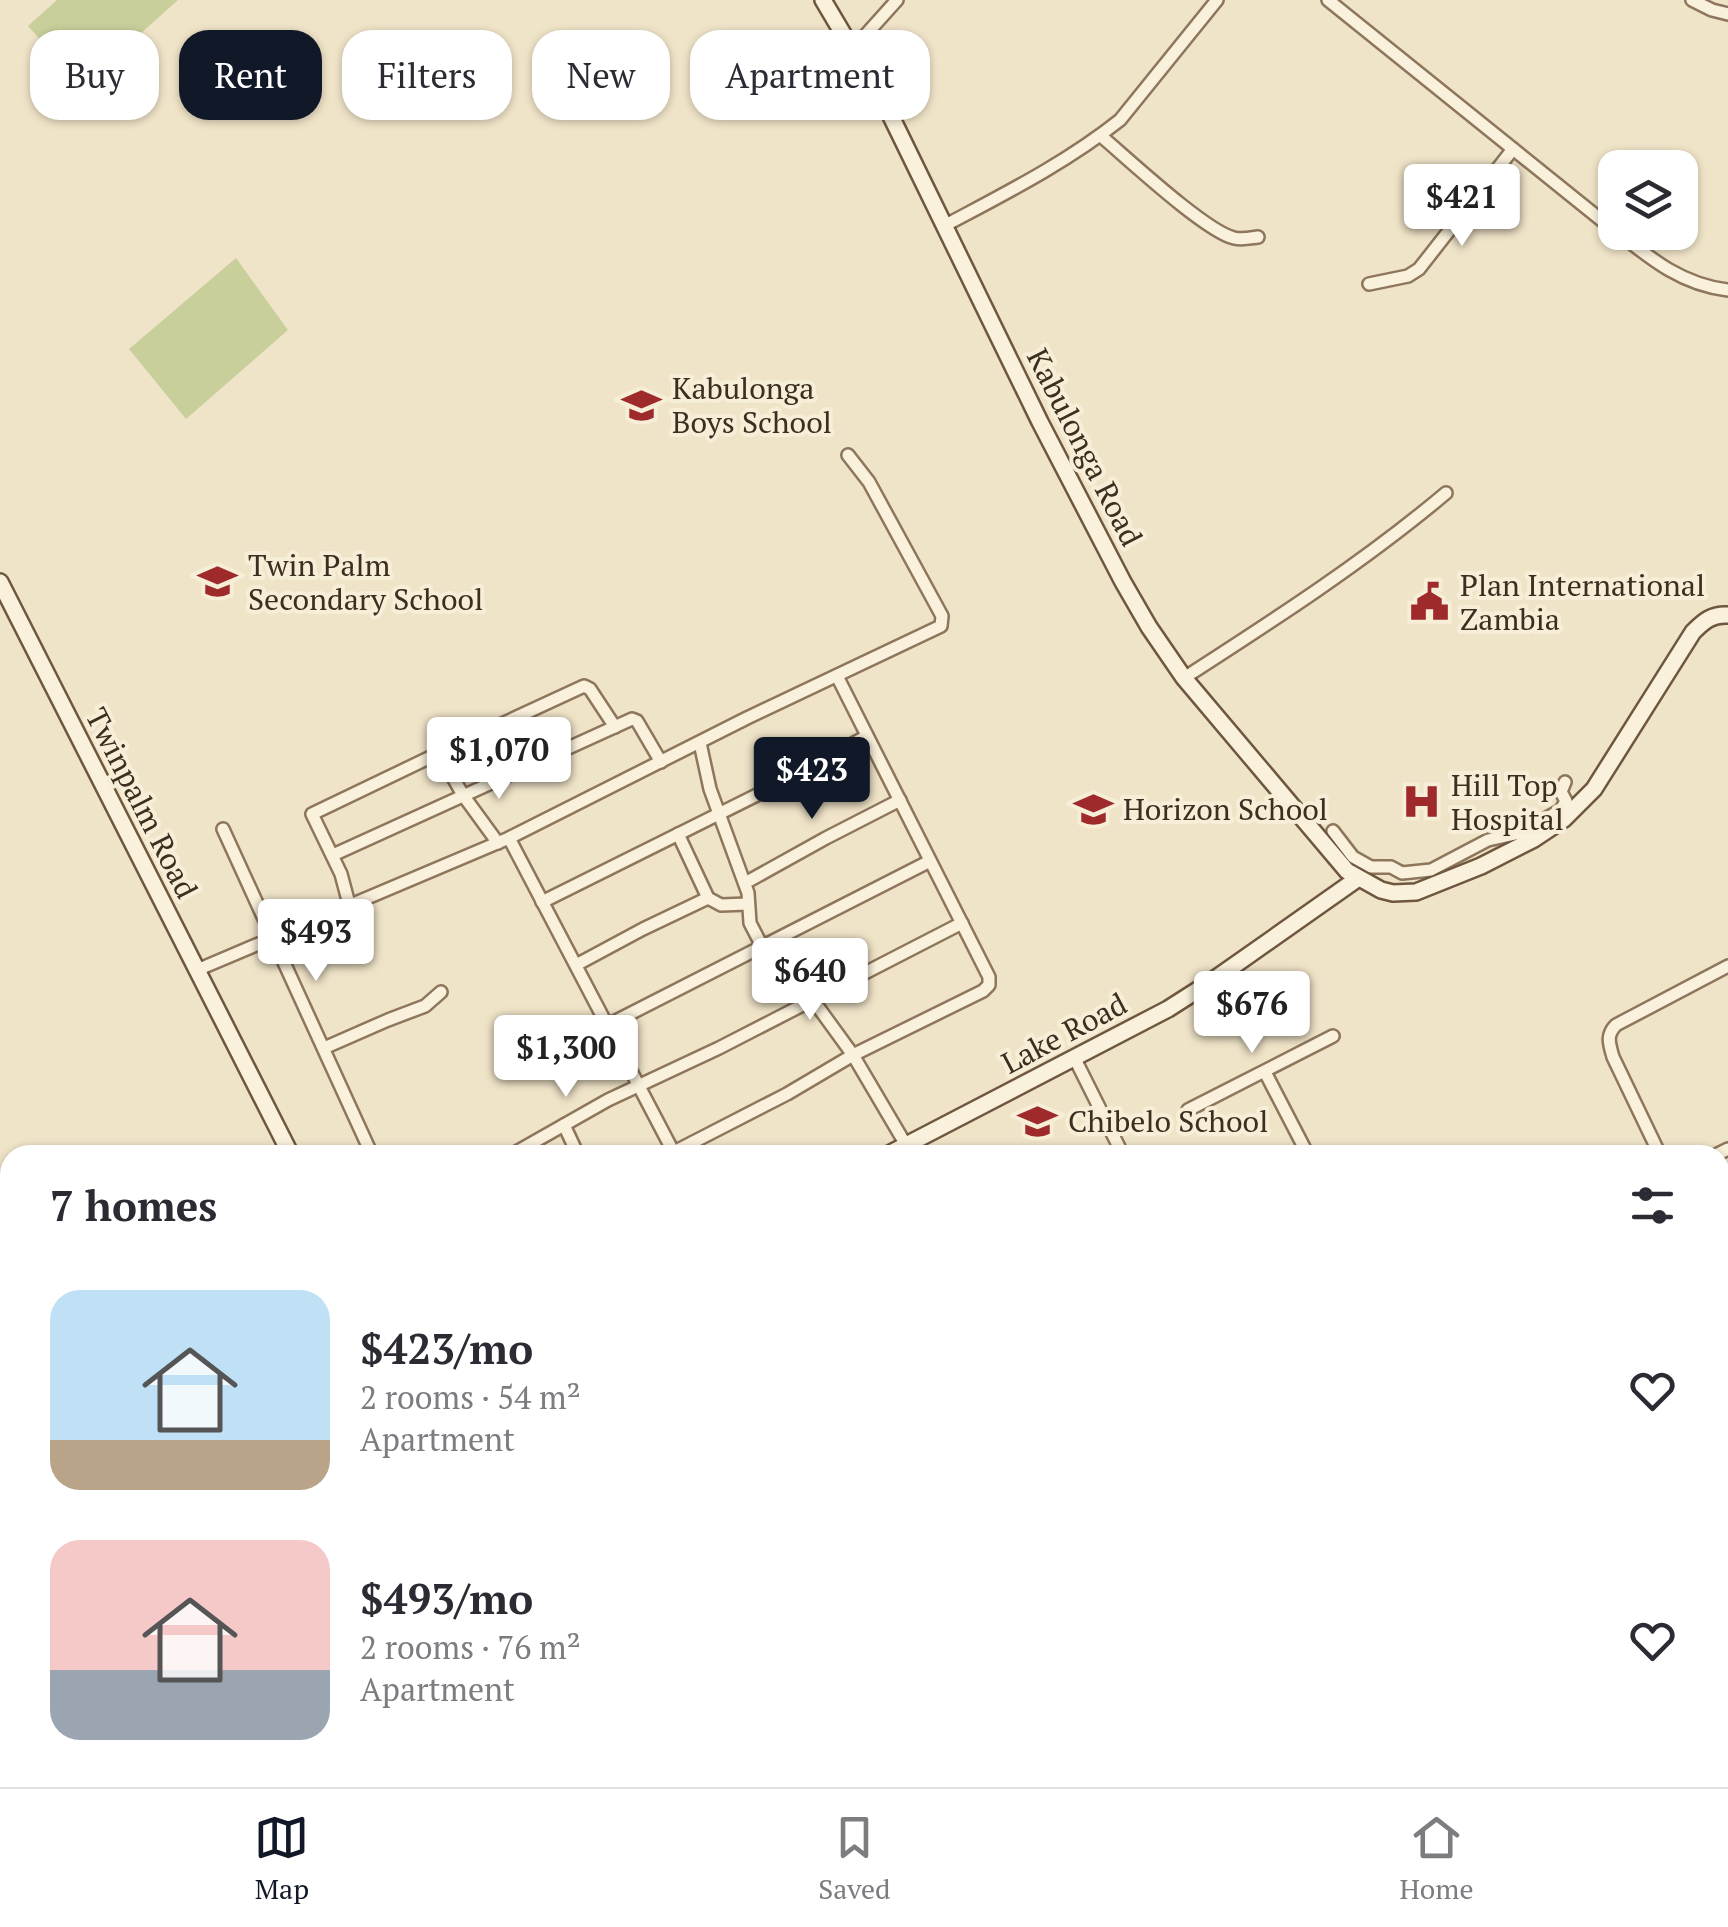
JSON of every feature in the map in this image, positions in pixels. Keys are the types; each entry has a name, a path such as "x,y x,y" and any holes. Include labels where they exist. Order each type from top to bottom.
{"main road":[{"name":"Kabulonga Road","path":"824,0 842,30"},
{"name":"Kabulonga Road","path":"893,120 1123,582 1163,650 1334,857 1357,879"},
{"name":"Twinpalm Road","path":"0,582 286,1145"},
{"path":"1357,879 1393,893 1416,892 1481,866 1564,820 1594,789 1693,632 1717,614 1728,615"},
{"name":"Lake Road","path":"908,1145 1168,1009 1357,879"}],"street":[{"path":"870,30 897,0"},
{"path":"944,226 1043,172 1120,120 1218,0"},
{"path":"1328,0 1598,217"},
{"path":"1692,0 1728,14"},
{"path":"1100,136 1224,234 1236,239 1258,236"},
{"path":"1369,284 1408,276 1420,269 1513,149"},
{"path":"1639,250 1684,280 1728,290"},
{"path":"198,970 503,840 942,626 944,621 915,564 869,482 848,456"},
{"path":"1184,678 1333,580 1446,493"},
{"path":"692,1145 852,1055 990,985 836,676"},
{"path":"349,904 341,874 312,814 584,686 615,727"},
{"path":"333,855 635,720 661,762"},
{"path":"542,902 867,736"},
{"path":"700,742 718,814 746,884 750,923 763,948"},
{"path":"439,752 463,795 503,840 542,902 670,1145"},
{"path":"1333,832 1353,856 1371,867 1391,866 1402,873 1431,870 1488,840 1520,833 1562,810 1566,801 1561,792 1565,782"},
{"path":"746,884 900,800"},
{"path":"223,829 368,1145"},
{"path":"678,834 708,898 721,905 748,904"},
{"path":"608,1026 930,861"},
{"path":"576,965 708,898"},
{"path":"528,1145 622,1093 962,923"},
{"path":"776,940 905,1145"},
{"path":"1655,1145 1613,1057 1608,1040 1610,1031 1728,966"},
{"path":"324,1048 425,1006 441,992"},
{"path":"1188,1110 1333,1036"},
{"path":"1075,1058 1118,1145"},
{"path":"1266,1072 1303,1145"},
{"path":"564,1124 573,1145"}],"green space":[{"path":"57,0 178,0 145,30 32,30 28,26"},
{"path":"236,258 288,330 186,419 129,349"}],"place":[{"name":"Kabulonga Boys School","path":"642,405"},
{"name":"Twin Palm Secondary School","path":"218,582"},
{"name":"Plan International Zambia","path":"1430,602"},
{"name":"Hill Top Hospital","path":"1421,802"},
{"name":"Horizon School","path":"1093,809"},
{"name":"Chibelo School","path":"1038,1121"}]}
